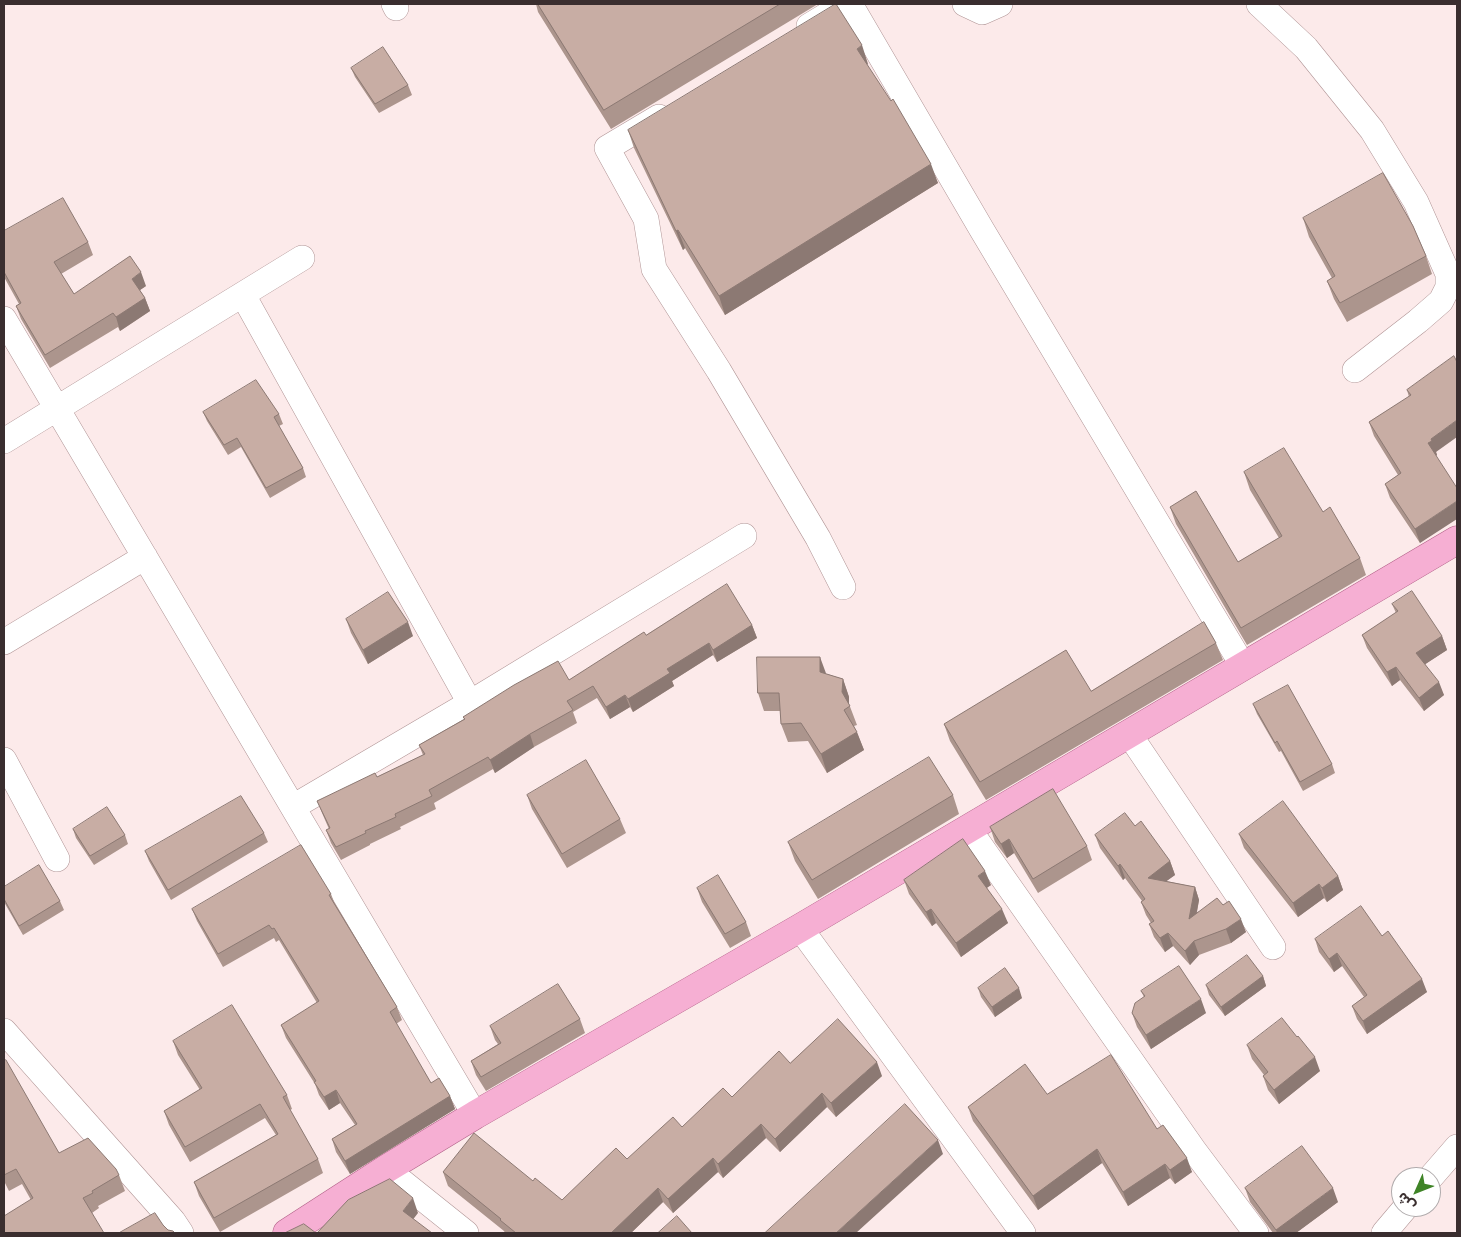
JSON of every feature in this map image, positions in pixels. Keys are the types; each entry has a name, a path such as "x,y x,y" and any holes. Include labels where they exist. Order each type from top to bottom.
{"main road":[{"path":"287,1233 386,1169 475,1115 800,928 1457,540"}],"street":[{"path":"786,40 845,4"},
{"path":"850,4 982,230 1242,666"},
{"path":"965,4 982,12 1000,4"},
{"path":"1259,4 1306,48 1372,130 1416,202 1448,274 1448,286 1441,300 1418,321 1354,370"},
{"path":"675,107 607,148 646,219 654,269 724,380 818,538 843,587"},
{"path":"4,441 302,258"},
{"path":"243,295 470,703"},
{"path":"4,319 475,1115"},
{"path":"293,807 470,703 744,536"},
{"path":"4,642 145,557"},
{"path":"1129,734 1273,947"},
{"path":"4,760 57,859"},
{"path":"968,828 1193,1149 1256,1233"},
{"path":"800,928 1023,1233"},
{"path":"4,1031 173,1221 181,1233"},
{"path":"1440,1167 1457,1147"},
{"path":"386,1169 466,1233"},
{"path":"1384,1233 1398,1217"}],"building":[{"path":"538,4 780,4 604,110"},
{"path":"836,4 862,45 857,49 891,101 893,99 931,164 719,296 678,230 676,231 628,130"},
{"path":"383,47 408,85 375,104 351,68"},
{"path":"1383,173 1413,226 1426,256 1340,303 1327,281 1335,276 1303,218"},
{"path":"63,198 88,242 54,262 74,294 130,256 141,272 132,279 145,298 116,317 113,313 45,355 16,306 21,303 4,272 4,231"},
{"path":"1454,356 1457,362 1457,420 1428,443 1457,488 1457,501 1415,529 1385,484 1401,473 1369,422 1411,395 1407,390"},
{"path":"256,380 279,414 274,417 303,468 266,488 237,438 224,445 203,412"},
{"path":"1284,448 1323,512 1330,507 1360,558 1241,628 1170,507 1196,491 1238,562 1282,536 1244,472"},
{"path":"727,584 752,625 713,650 709,643 667,669 670,673 628,699 625,695 606,707 593,686 567,701 573,710 530,734 490,760 488,757 429,790 432,796 395,814 396,817 336,847 326,830 330,828 317,801 375,773 377,777 425,754 419,745 465,719 463,717 514,685 558,661 569,680 644,632 646,635"},
{"path":"1412,591 1442,636 1416,653 1439,682 1419,698 1396,667 1387,672 1362,635 1398,611 1392,604"},
{"path":"388,592 408,622 363,650 346,619"},
{"path":"1204,622 1216,643 980,782 944,724 1066,650 1091,691"},
{"path":"757,657 820,657 820,672 843,679 842,692 850,706 844,710 857,732 821,754 801,723 781,724 779,693 758,693"},
{"path":"1288,685 1332,764 1300,782 1253,704"},
{"path":"929,757 953,795 812,880 788,842"},
{"path":"586,760 620,819 562,854 527,795"},
{"path":"1053,789 1087,846 1033,879 1009,839 1001,844 990,827"},
{"path":"241,796 264,833 168,890 145,851"},
{"path":"1283,801 1338,876 1322,888 1319,884 1293,903 1239,834"},
{"path":"107,807 125,835 90,856 73,829"},
{"path":"1125,813 1135,826 1141,821 1170,861 1148,878 1195,887 1189,919 1217,898 1223,905 1229,901 1241,919 1226,929 1194,941 1185,951 1168,933 1160,938 1149,924 1154,921 1141,902 1145,899 1120,864 1118,866 1095,835"},
{"path":"963,839 985,871 978,876 1002,909 956,943 931,909 926,912 904,880"},
{"path":"301,845 397,1007 390,1012 431,1083 439,1078 450,1096 345,1161 332,1139 357,1124 336,1090 324,1097 281,1025 319,1001 274,928 272,929 269,925 218,954 192,909"},
{"path":"39,865 60,901 19,926 4,899 4,887"},
{"path":"718,875 746,922 725,934 697,888"},
{"path":"1361,906 1382,936 1388,931 1422,979 1363,1021 1352,1006 1367,995 1337,953 1329,959 1315,939"},
{"path":"1247,955 1263,976 1221,1007 1206,985"},
{"path":"1179,966 1201,999 1146,1035 1132,1013 1135,1003 1145,996 1141,991"},
{"path":"1005,968 1019,988 992,1007 978,988"},
{"path":"558,984 580,1019 481,1077 471,1061 501,1043 490,1026"},
{"path":"232,1005 287,1095 283,1097 318,1159 214,1218 194,1182 278,1134 260,1104 185,1147 164,1111 202,1088 173,1041"},
{"path":"1282,1018 1315,1057 1274,1090 1263,1076 1268,1072 1247,1045"},
{"path":"838,1019 877,1062 831,1103 822,1093 775,1139 761,1124 718,1164 713,1158 668,1199 658,1188 611,1233 516,1233 443,1172 474,1133 533,1181 535,1178 562,1200 616,1148 627,1159 673,1117 682,1127 723,1088 732,1097 779,1051 790,1063"},
{"path":"1111,1055 1157,1129 1163,1125 1187,1158 1170,1170 1165,1164 1123,1192 1097,1149 1033,1196 968,1107 1025,1064 1047,1094"},
{"path":"6,1060 59,1153 88,1138 116,1169 119,1175 83,1198 104,1233 4,1233 4,1216 33,1198 16,1169 4,1175 4,1061"},
{"path":"905,1104 938,1140 836,1233 765,1233"},
{"path":"1302,1146 1333,1188 1276,1230 1245,1188"},
{"path":"390,1179 413,1198 403,1211 432,1233 317,1233 348,1200"},
{"path":"155,1213 168,1230 175,1233 119,1233"},
{"path":"677,1216 692,1233 658,1233"},
{"path":"304,1224 316,1233 285,1233"}]}
